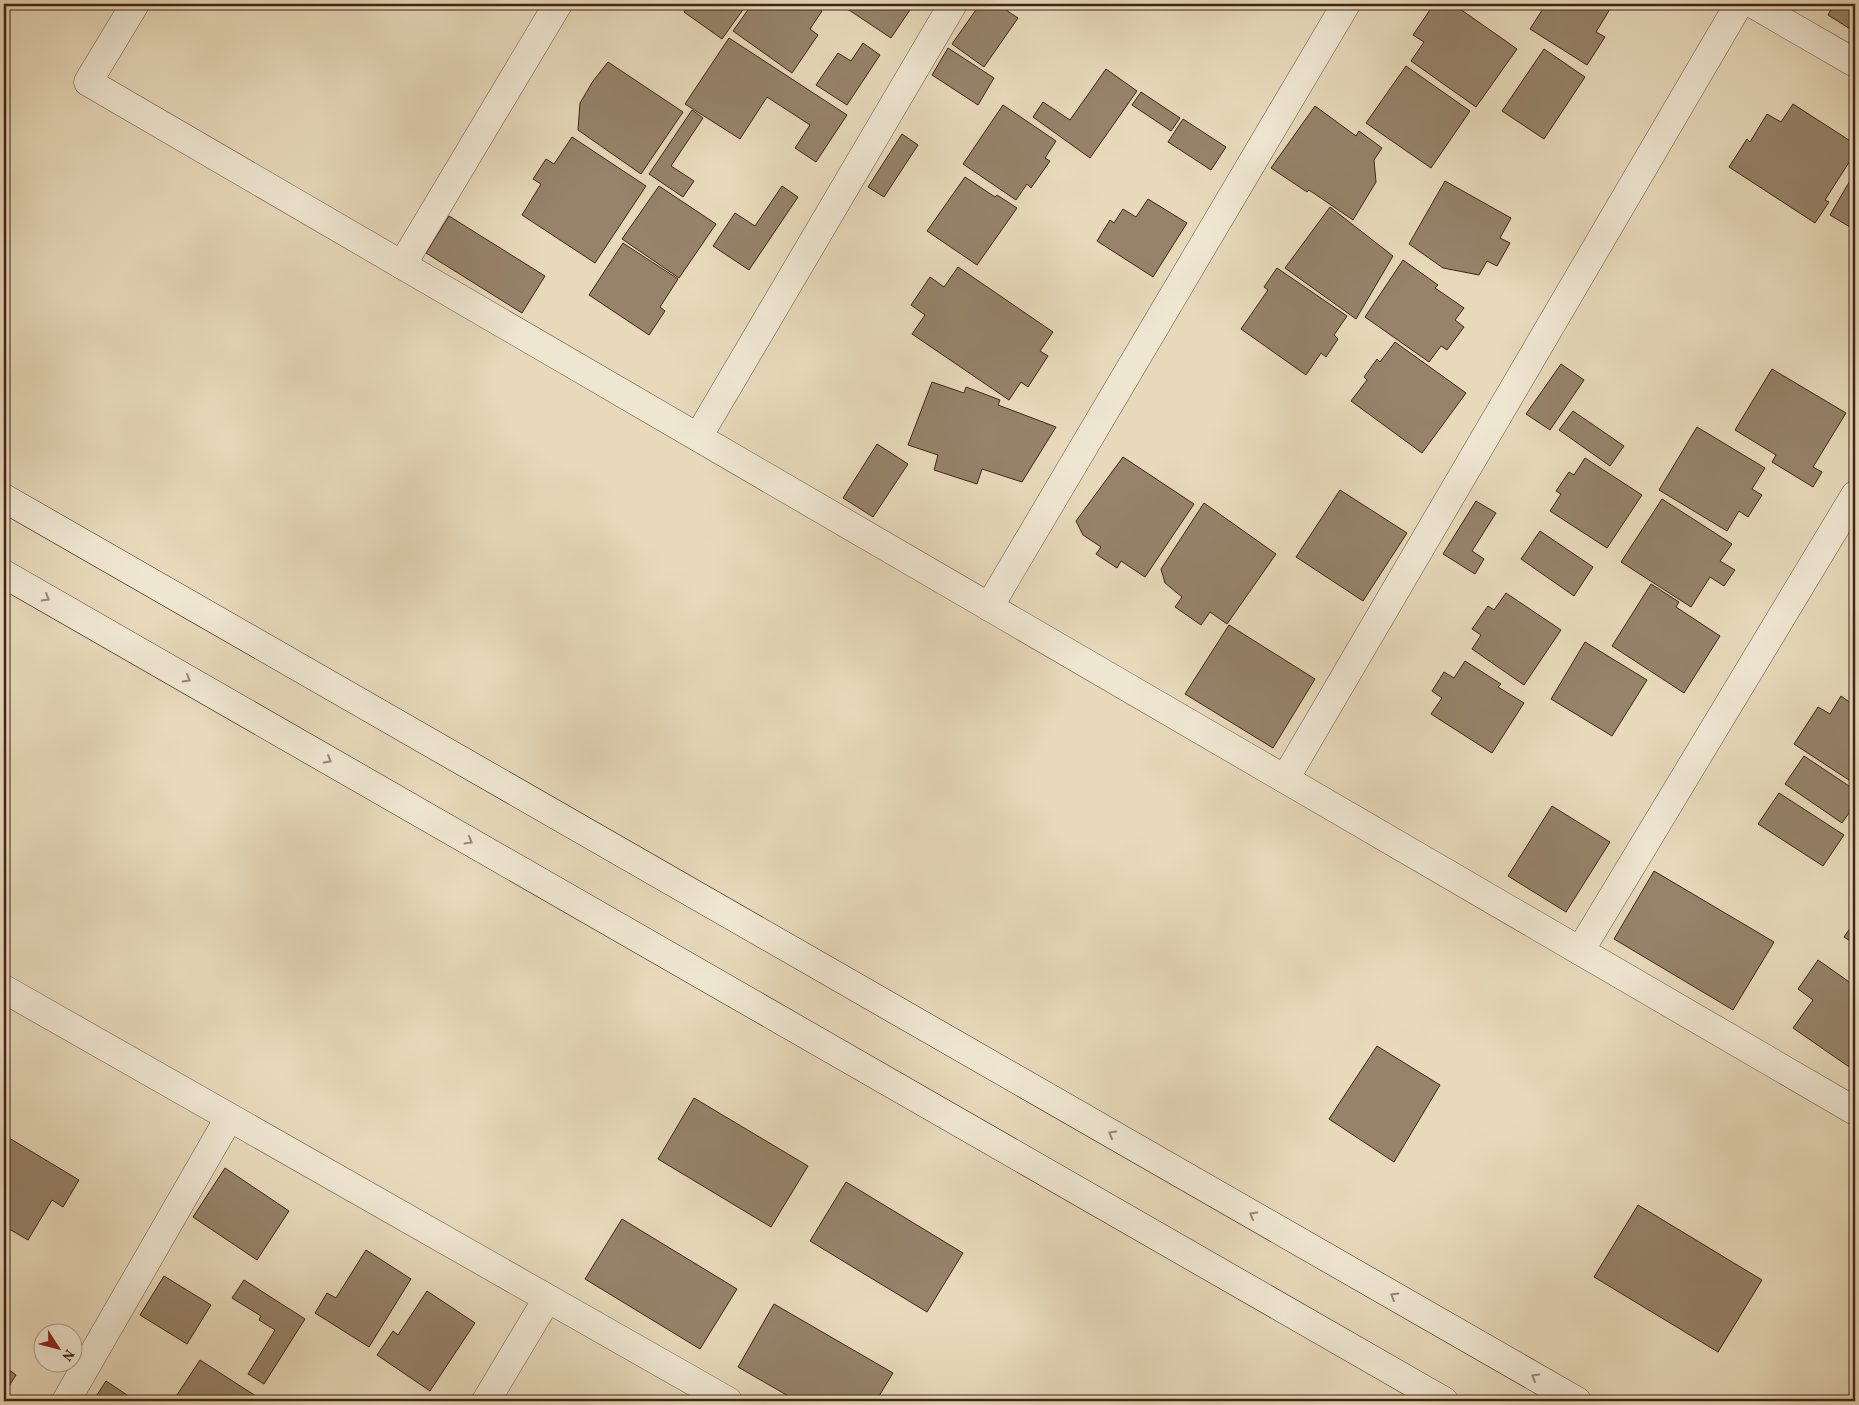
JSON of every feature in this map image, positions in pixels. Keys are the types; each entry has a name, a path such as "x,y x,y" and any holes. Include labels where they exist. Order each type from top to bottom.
{"street":[{"path":"135,4 88,82 1855,1111"},
{"path":"402,265 558,4"},
{"path":"698,437 953,4"},
{"path":"989,606 1346,4"},
{"path":"1284,779 1739,4"},
{"path":"1753,4 1855,63"},
{"path":"1580,951 1855,495"},
{"path":"4,498 1577,1401"},
{"path":"4,574 1444,1401"},
{"path":"4,989 728,1401"},
{"path":"66,1401 229,1118"},
{"path":"486,1401 548,1299"}],"building":[{"path":"690,4 747,4 722,39 684,12"},
{"path":"752,4 812,4 822,11 810,29 818,35 792,73 733,31"},
{"path":"840,4 914,4 891,38"},
{"path":"980,4 997,4 1018,18 984,67 952,44"},
{"path":"1434,4 1453,4 1517,49 1476,107 1411,61 1424,42 1413,35"},
{"path":"1546,4 1613,4 1596,32 1605,37 1587,65 1530,29"},
{"path":"1834,4 1855,4 1855,32 1828,15"},
{"path":"729,38 847,115 816,162 795,148 810,125 767,97 740,139 685,104"},
{"path":"863,43 880,55 847,105 816,85 838,53 851,61"},
{"path":"948,48 994,78 978,105 932,75"},
{"path":"1544,49 1585,77 1544,139 1502,111"},
{"path":"608,62 683,112 641,174 578,130 580,103 593,81"},
{"path":"1406,66 1470,111 1431,168 1366,123"},
{"path":"1106,69 1137,91 1090,158 1033,117 1043,102 1070,120"},
{"path":"1141,92 1180,118 1171,131 1132,105"},
{"path":"1793,104 1855,144 1855,153 1825,200 1829,202 1815,223 1729,167 1747,139 1750,142 1767,114 1781,122"},
{"path":"1003,105 1056,141 1045,158 1050,161 1031,188 1027,184 1016,200 963,164"},
{"path":"1315,106 1356,136 1359,131 1382,148 1374,160 1376,182 1353,220 1309,190 1307,192 1271,168"},
{"path":"692,110 703,118 671,166 694,181 683,197 649,174"},
{"path":"1183,119 1226,147 1211,170 1168,142"},
{"path":"902,134 918,145 884,197 868,187"},
{"path":"572,137 646,186 595,263 522,215 541,184 533,179 546,159 554,164"},
{"path":"1855,172 1855,230 1830,215"},
{"path":"965,177 995,197 997,195 1017,208 977,265 927,231"},
{"path":"1445,181 1511,218 1500,238 1510,243 1497,266 1487,261 1479,275 1443,268 1409,244"},
{"path":"659,186 716,224 679,278 622,239"},
{"path":"782,186 798,197 749,270 713,246 735,213 755,226"},
{"path":"1148,199 1187,223 1153,277 1097,241 1110,220 1114,223 1123,209 1136,217"},
{"path":"1330,207 1393,256 1356,319 1285,268"},
{"path":"449,216 545,276 522,313 426,253"},
{"path":"623,243 678,279 660,307 665,311 649,335 589,295"},
{"path":"1403,260 1438,285 1435,288 1464,308 1455,320 1464,327 1447,350 1441,346 1429,362 1365,317"},
{"path":"958,267 1053,332 1040,351 1048,356 1028,387 1021,382 1009,400 912,334 925,315 911,305 930,277 944,287"},
{"path":"1277,268 1347,316 1334,335 1338,339 1326,357 1321,353 1306,375 1241,329 1268,290 1264,287"},
{"path":"1395,342 1466,393 1422,453 1351,401 1367,380 1364,377 1377,359 1380,362"},
{"path":"1561,364 1584,380 1550,430 1526,414"},
{"path":"1772,369 1846,413 1813,467 1822,472 1813,487 1772,462 1776,455 1735,430"},
{"path":"932,382 964,393 966,387 1000,400 998,405 1056,427 1022,482 982,469 977,484 934,470 938,455 908,445"},
{"path":"1573,411 1624,446 1610,466 1559,430"},
{"path":"1697,427 1765,468 1752,489 1762,495 1748,517 1739,511 1727,531 1659,490"},
{"path":"877,444 908,464 873,517 843,498"},
{"path":"1123,457 1194,504 1145,577 1121,561 1117,568 1096,554 1101,547 1083,535 1076,521"},
{"path":"1585,458 1642,495 1607,548 1550,511 1561,494 1556,491 1569,472 1574,475"},
{"path":"1340,490 1407,533 1363,601 1296,557"},
{"path":"1662,499 1732,544 1720,561 1735,570 1724,586 1710,577 1691,607 1621,562"},
{"path":"1476,501 1496,513 1472,551 1484,559 1475,574 1443,554"},
{"path":"1204,503 1276,554 1227,624 1210,612 1201,625 1175,607 1182,597 1165,583 1161,569"},
{"path":"1540,531 1593,567 1574,596 1521,559"},
{"path":"1651,584 1679,602 1676,607 1720,636 1684,693 1612,646"},
{"path":"1506,593 1561,630 1524,685 1472,649 1481,635 1472,629 1488,606 1494,610"},
{"path":"1229,625 1315,679 1273,748 1185,694"},
{"path":"1585,642 1647,680 1612,736 1551,699"},
{"path":"1465,661 1501,684 1498,687 1524,703 1492,753 1431,714 1442,698 1432,691 1444,672 1454,678"},
{"path":"1841,696 1855,706 1855,784 1794,744 1818,707 1830,714"},
{"path":"1804,756 1855,790 1855,804 1842,823 1785,784"},
{"path":"1779,793 1844,835 1823,866 1758,824"},
{"path":"1552,806 1610,842 1566,912 1508,876"},
{"path":"1654,871 1774,942 1733,1010 1614,939"},
{"path":"1855,921 1855,944 1844,937"},
{"path":"1818,960 1855,986 1855,1071 1793,1028 1813,1000 1798,989"},
{"path":"1377,1046 1440,1085 1394,1162 1329,1119"},
{"path":"694,1098 808,1166 771,1227 658,1159"},
{"path":"4,1135 79,1180 63,1207 52,1200 28,1240 4,1226"},
{"path":"225,1168 289,1211 257,1260 193,1217"},
{"path":"846,1182 963,1253 927,1312 810,1241"},
{"path":"1638,1205 1762,1280 1718,1352 1594,1277"},
{"path":"622,1219 737,1289 700,1349 585,1279"},
{"path":"366,1250 411,1279 369,1347 315,1313 327,1293 336,1298"},
{"path":"164,1276 211,1305 187,1344 140,1315"},
{"path":"244,1280 305,1319 264,1384 248,1374 275,1330 259,1320 261,1316 232,1298"},
{"path":"427,1291 475,1323 430,1391 377,1355 393,1331 398,1335"},
{"path":"774,1304 893,1373 876,1401 797,1401 738,1367"},
{"path":"200,1360 259,1398 256,1401 173,1401"},
{"path":"4,1366 16,1375 4,1394"},
{"path":"106,1381 136,1401 93,1401"}]}
